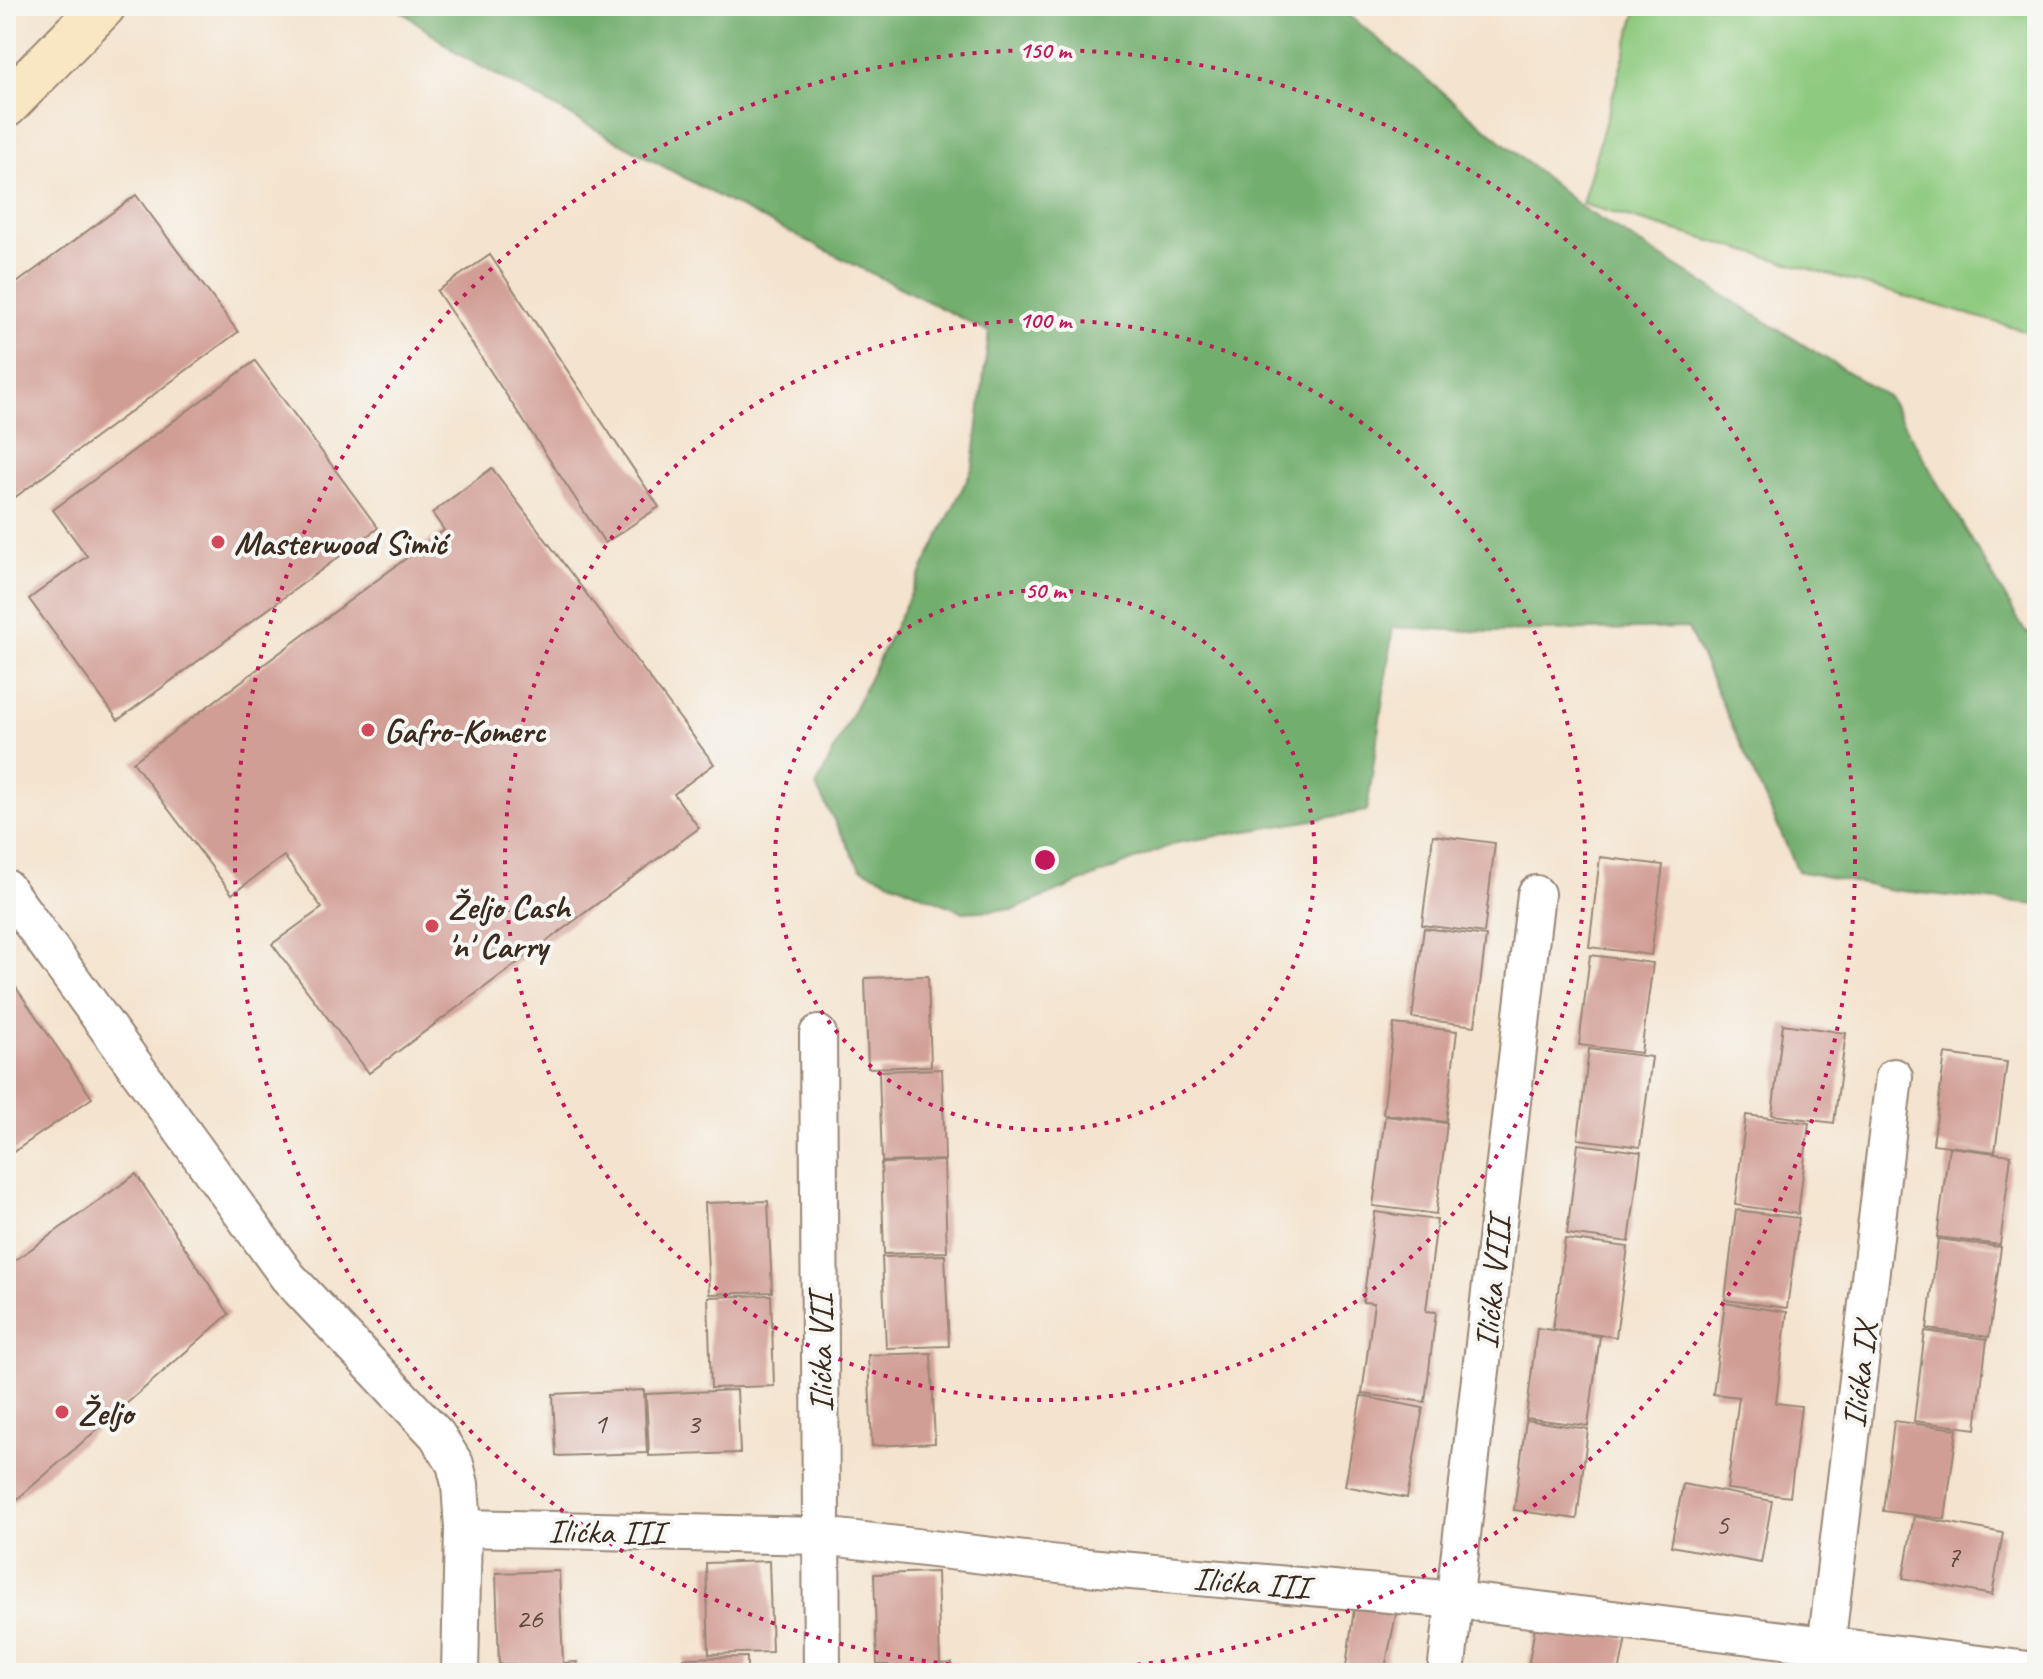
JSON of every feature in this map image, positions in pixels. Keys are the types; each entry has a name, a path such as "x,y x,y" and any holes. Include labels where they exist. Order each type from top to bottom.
{"street":[{"path":"6,105 103,6"},
{"path":"6,888 288,1277 449,1450 460,1484 463,1528 460,1673"},
{"name":"Ilićka VIII","path":"1446,1673 1536,894"},
{"name":"Ilićka VII","path":"818,1034 822,1673"},
{"name":"Ilićka IX","path":"1825,1658 1894,1077"},
{"name":"Ilićka III","path":"463,1528 822,1536 1076,1566 1456,1600 1825,1658 2037,1671"}],"green space":[{"path":"395,6 1338,6 1582,208 1888,397 2026,633 2037,630 2037,905 1892,890 1798,871 1688,628 1491,632 1393,627 1367,811 1176,843 1015,909 963,912 860,868 816,787 973,467 989,332 727,201 458,54"},
{"path":"1638,6 2037,6 2037,334 1582,204"}],"building":[{"path":"136,195 238,332 6,504 6,291"},
{"path":"490,255 659,507 605,543 437,291"},
{"name":"Masterwood Simić","path":"255,361 378,528 118,720 29,599 87,556 53,510"},
{"path":"492,468 714,764 674,794 699,828 369,1073 272,944 322,908 284,856 232,894 133,762 444,530 432,513"},
{"path":"1433,835 1495,843 1484,933 1422,925"},
{"path":"1600,857 1663,865 1651,955 1589,947"},
{"path":"1424,928 1486,936 1475,1026 1412,1018"},
{"path":"1590,955 1653,963 1641,1053 1579,1045"},
{"path":"6,973 92,1098 6,1157"},
{"path":"928,976 931,1066 868,1068 865,978"},
{"path":"1394,1024 1457,1031 1446,1122 1383,1114"},
{"path":"1783,1024 1846,1033 1834,1123 1772,1115"},
{"path":"1589,1049 1652,1057 1640,1147 1578,1139"},
{"path":"1945,1054 2007,1062 1995,1152 1933,1144"},
{"path":"942,1069 945,1160 882,1162 879,1071"},
{"path":"1746,1115 1809,1123 1798,1214 1735,1205"},
{"path":"1385,1116 1447,1123 1436,1214 1373,1206"},
{"path":"1578,1144 1641,1152 1629,1242 1567,1234"},
{"path":"1949,1147 2011,1155 2000,1245 1937,1237"},
{"path":"944,1161 947,1252 884,1254 881,1163"},
{"name":"Željo","path":"136,1174 229,1314 6,1509 6,1267"},
{"path":"768,1201 772,1292 709,1294 705,1203"},
{"path":"1736,1210 1799,1218 1787,1308 1725,1300"},
{"path":"1375,1212 1437,1220 1426,1311 1436,1312 1425,1402 1362,1394 1374,1303 1363,1302"},
{"path":"1565,1239 1628,1247 1616,1337 1553,1329"},
{"path":"1938,1239 2001,1247 1989,1337 1927,1329"},
{"path":"945,1255 949,1346 886,1348 882,1257"},
{"path":"771,1295 774,1386 711,1388 708,1297"},
{"path":"1725,1303 1787,1312 1776,1403 1801,1406 1790,1497 1727,1489 1739,1397 1713,1394"},
{"path":"1537,1328 1600,1336 1588,1426 1526,1418"},
{"path":"1925,1331 1987,1339 1976,1429 1914,1421"},
{"path":"931,1353 935,1443 872,1446 868,1355"},
{"path":"644,1390 647,1453 556,1456 553,1394"},
{"path":"737,1390 740,1453 649,1456 646,1394"},
{"path":"1361,1396 1423,1408 1407,1498 1345,1486"},
{"path":"1526,1420 1588,1429 1577,1519 1514,1510"},
{"path":"1894,1421 1957,1429 1945,1519 1883,1511"},
{"path":"1683,1484 1772,1501 1761,1563 1671,1546"},
{"path":"1914,1516 2003,1533 1992,1595 1903,1578"},
{"path":"769,1561 772,1652 709,1654 706,1563"},
{"path":"559,1571 563,1663 577,1662 578,1673 515,1673 514,1664 499,1664 496,1573"},
{"path":"937,1572 940,1664 952,1663 952,1673 889,1673 888,1665 877,1665 874,1574"},
{"path":"1355,1602 1397,1610 1384,1673 1345,1673"},
{"path":"1536,1621 1626,1638 1619,1673 1527,1673"},
{"path":"747,1657 747,1673 684,1673 684,1658"}],"place":[{"name":"Masterwood Simić","path":"218,542"},
{"name":"Gafro-Komerc","path":"368,730"},
{"name":"Željo Cash 'n' Carry","path":"432,926"},
{"name":"Željo","path":"62,1412"}]}
